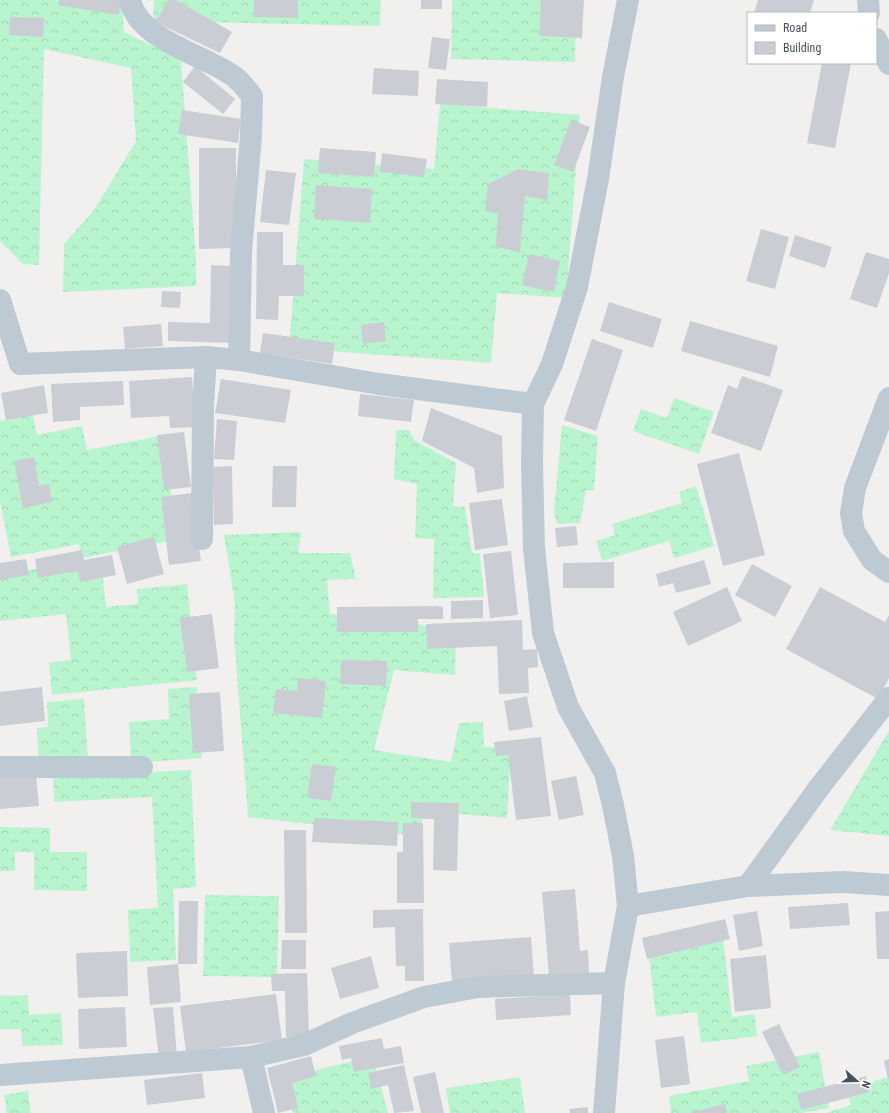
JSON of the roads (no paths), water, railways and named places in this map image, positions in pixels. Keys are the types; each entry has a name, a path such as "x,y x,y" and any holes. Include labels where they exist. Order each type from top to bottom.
{"lane":[{"path":"130,0 134,13 147,28 180,49 236,78 252,96 251,136 241,253 239,360"},
{"path":"604,1113 614,983 628,906 623,856 605,773 568,706 543,633 534,548 532,463 533,404 552,364 577,287 598,179 613,77 628,0"},
{"path":"868,0 869,12"},
{"path":"877,41 889,64"},
{"path":"0,300 20,364 206,357 239,360 379,384 533,404"},
{"path":"202,539 203,405 206,357"},
{"path":"889,398 855,488 851,513 854,531 872,560 889,572"},
{"path":"748,886 818,789 889,698"},
{"path":"0,767 142,767"},
{"path":"628,906 748,886 842,882 889,885"},
{"path":"0,1075 252,1057 304,1045 352,1023 424,997 478,987 614,983"},
{"path":"252,1057 264,1113"}]}
